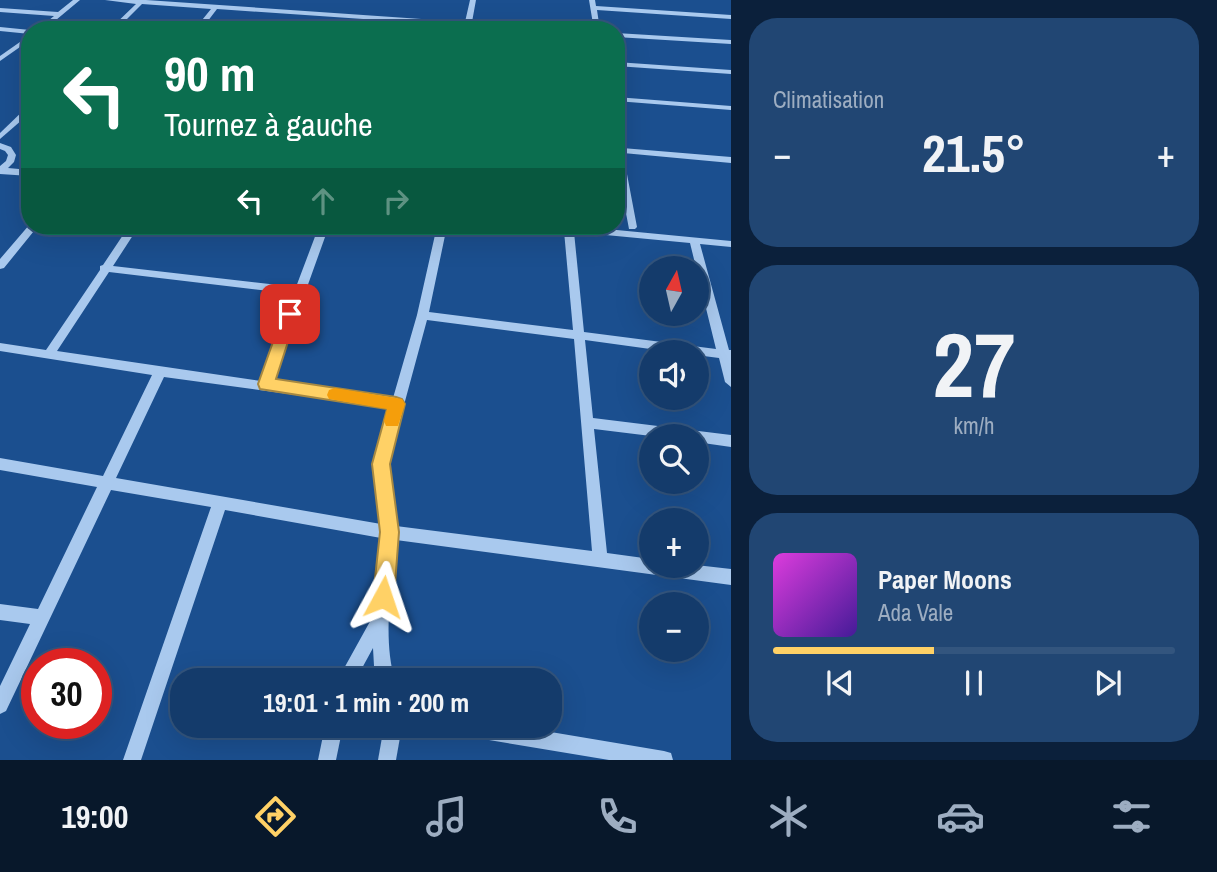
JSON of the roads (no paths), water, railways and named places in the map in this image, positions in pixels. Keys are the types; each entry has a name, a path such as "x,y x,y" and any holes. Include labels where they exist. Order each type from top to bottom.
{"street":[{"path":"51,21 77,0"},
{"path":"108,0 361,21"},
{"path":"468,21 473,0"},
{"path":"592,0 595,21"},
{"path":"121,21 142,1"},
{"path":"204,21 216,7"},
{"path":"592,8 730,17"},
{"path":"0,10 59,14"},
{"path":"0,29 21,31"},
{"path":"625,36 730,42"},
{"path":"0,59 4,51 21,42"},
{"path":"625,65 730,72"},
{"path":"625,100 730,108"},
{"path":"0,137 21,117"},
{"path":"0,146 11,152 10,162 1,170"},
{"path":"625,151 730,160"},
{"path":"10,162 21,163"},
{"path":"1,170 21,172"},
{"path":"625,191 632,227"},
{"path":"625,226 730,235"},
{"path":"625,233 730,244"},
{"path":"0,266 26,235"},
{"path":"49,354 128,235"},
{"path":"266,384 320,235"},
{"path":"383,668 381,618 389,532 381,464 423,315 440,235"},
{"path":"570,235 600,558"},
{"path":"694,240 727,354 730,382"},
{"path":"104,268 298,291"},
{"path":"423,315 727,354"},
{"path":"0,347 396,404"},
{"path":"0,705 160,372"},
{"path":"586,423 639,429"},
{"path":"709,438 730,441"},
{"path":"0,464 389,532 600,558 730,578"},
{"path":"132,760 220,503"},
{"path":"0,612 42,618"},
{"path":"352,668 381,618"},
{"path":"327,760 332,738"},
{"path":"387,760 391,738"},
{"path":"531,738 664,760"}]}
